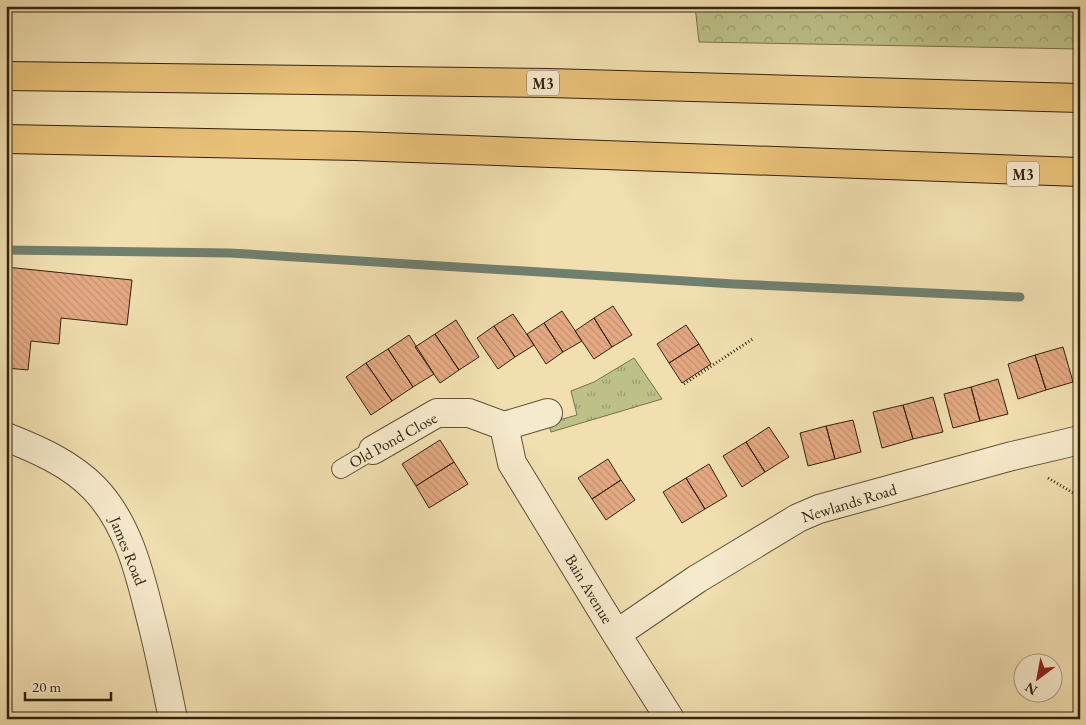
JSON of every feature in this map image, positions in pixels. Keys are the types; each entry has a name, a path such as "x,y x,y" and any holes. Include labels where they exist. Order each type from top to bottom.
{"highway":[{"name":"M3","path":"6,76 549,83 1080,98"},
{"name":"M3","path":"6,139 366,147 1080,172"},
{"name":"M3","path":"966,167 1080,181"}],"street":[{"name":"Old Pond Close","path":"374,450 437,413 469,413 504,426"},
{"path":"504,426 548,413"},
{"name":"Bain Avenue","path":"504,426 512,463 670,719"},
{"name":"James Road","path":"6,436 22,442 69,468 93,487 111,509 128,542 142,581 173,719"},
{"name":"Newlands Road","path":"617,635 697,579 798,518 819,509 1012,456 1080,440"}],"lane":[{"name":"Old Pond Close","path":"340,469 374,450"}],"path":[{"path":"684,384 754,338"}],"green space":[{"path":"695,6 1080,6 1080,49 699,42"},
{"path":"634,358 662,399 551,432 548,423 577,415 571,391 594,382"}],"building":[{"path":"6,267 132,280 127,325 61,318 59,344 31,341 28,370 6,368"},
{"path":"613,306 632,335 612,347 594,318"},
{"path":"562,311 582,341 563,352 544,323"},
{"path":"513,314 534,345 515,357 494,326"},
{"path":"594,318 612,347 594,359 575,331"},
{"path":"456,320 479,357 459,370 435,334"},
{"path":"544,323 563,352 546,364 527,334"},
{"path":"686,325 699,344 669,363 657,344"},
{"path":"494,326 515,357 498,369 477,338"},
{"path":"435,334 459,370 440,383 415,347"},
{"path":"409,335 434,374 413,387 388,349"},
{"path":"699,344 711,364 682,383 669,363"},
{"path":"1063,347 1073,382 1046,390 1035,355"},
{"path":"388,349 413,387 392,401 366,363"},
{"path":"1035,355 1046,390 1018,399 1008,364"},
{"path":"366,363 392,401 371,415 346,377"},
{"path":"998,379 1008,414 980,421 971,387"},
{"path":"971,387 980,421 953,428 944,394"},
{"path":"933,397 943,432 913,439 903,405"},
{"path":"903,405 913,439 882,448 873,412"},
{"path":"853,420 861,452 835,459 826,426"},
{"path":"826,426 835,459 808,466 800,433"},
{"path":"769,427 789,457 765,472 746,442"},
{"path":"440,440 454,462 416,486 402,464"},
{"path":"746,442 765,472 742,487 723,456"},
{"path":"608,459 621,480 592,499 578,478"},
{"path":"454,462 468,484 429,508 416,486"},
{"path":"709,464 727,496 705,509 686,478"},
{"path":"686,478 705,509 682,523 663,492"},
{"path":"621,480 635,500 606,520 592,499"}],"waterway":[{"path":"6,250 230,253 734,284 1020,297"}]}
